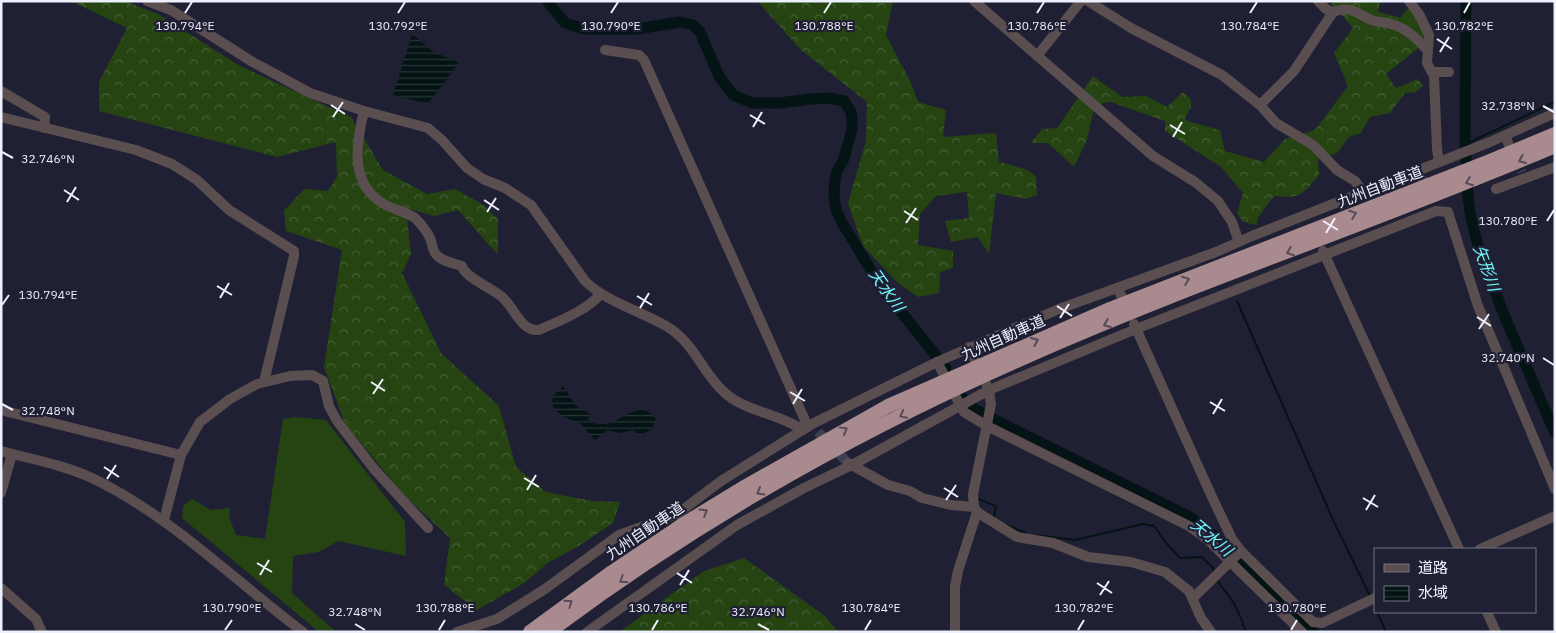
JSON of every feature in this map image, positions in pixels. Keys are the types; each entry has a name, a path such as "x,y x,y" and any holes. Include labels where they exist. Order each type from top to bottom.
{"highway":[{"name":"九州自動車道","path":"1489,168 1555,134"},
{"name":"九州自動車道","path":"549,632 620,582 753,496 887,423 944,389 993,366 1406,208 1450,183 1555,146"},
{"name":"九州自動車道","path":"530,632 682,525 746,486 888,406 944,389"}],"street":[{"path":"148,1 171,10 251,61 310,93 364,111 428,128 442,140 467,168 483,179 505,188 524,199 538,213 585,281 601,294 665,325 687,342 725,393 751,407 810,428"},
{"path":"974,1 1153,156 1194,182 1218,201 1232,222 1239,242"},
{"path":"1037,56 1081,1"},
{"path":"1088,1 1131,28 1222,75 1260,105 1276,124 1313,146 1337,170 1355,181 1363,192"},
{"path":"1318,1 1332,12"},
{"path":"1409,1 1419,14 1429,35 1427,63 1432,72 1444,160"},
{"path":"1260,105 1294,71 1332,12 1342,9 1355,10 1368,19 1396,26 1416,38 1428,51"},
{"path":"605,50 639,55 644,60 810,428"},
{"path":"1432,72 1449,72"},
{"path":"1,91 45,117 44,128"},
{"path":"364,111 358,136 356,157 361,178 370,195 384,204 416,219 430,238 435,254 443,260 462,266 466,274 490,287 524,325 533,330 539,330 578,313 594,302 601,294"},
{"path":"457,632 497,619 545,590 619,535 677,514 721,482 810,428 937,362 1059,309 1119,292 1239,242 1311,218 1363,192 1420,175 1444,160 1490,142 1507,140 1555,113"},
{"path":"1,117 136,150 172,164 197,180 229,210 294,251 264,382"},
{"path":"1496,189 1523,175 1555,167"},
{"path":"587,632 737,526 804,488 990,390 1135,326 1435,208 1448,212 1478,306 1555,489"},
{"path":"1323,253 1459,548"},
{"path":"1135,326 1217,508 1232,539 1241,551 1313,622 1322,623 1374,598"},
{"path":"956,632 955,587 975,510 973,494 991,404 990,390 969,347"},
{"path":"937,362 964,412 987,426 1189,526 1208,540 1302,632"},
{"path":"164,520 181,455 200,422 230,400 257,384 290,376 312,376 323,381 329,406 337,421 374,469 428,528"},
{"path":"1,410 181,455"},
{"path":"1,451 59,466 92,478 164,520 304,632"},
{"path":"1,493 12,454"},
{"path":"849,464 888,485 910,491 922,498 975,510 1017,537 1053,543 1088,558 1131,562 1164,572 1190,591 1200,618 1211,632"},
{"path":"1482,548 1555,516"},
{"path":"1193,598 1241,551"},
{"path":"1,588 36,619 42,632"},
{"path":"1487,613 1496,632"}],"green space":[{"path":"71,1 124,1 158,14 240,66 351,117 383,170 427,194 455,189 482,204 498,219 498,255 458,210 434,216 406,208 411,254 402,273 441,353 499,406 516,467 546,492 592,501 620,502 613,523 577,547 549,562 524,583 477,610 444,585 450,538 402,493 345,424 324,367 342,250 286,231 284,211 304,189 328,191 337,177 336,142 277,157 99,111 99,82 127,28"},
{"path":"757,1 893,1 886,35 911,83 918,102 946,110 943,137 996,133 999,162 1025,169 1036,176 1037,195 1026,199 996,193 989,254 978,237 951,242 945,221 969,218 967,192 936,196 920,214 918,245 953,251 953,268 940,272 939,293 918,297 898,283 863,246 848,203 866,141 867,102 801,50"},
{"path":"1332,1 1380,1 1378,12 1400,18 1409,7 1423,28 1426,42 1386,74 1396,88 1418,79 1423,86 1416,92 1405,93 1390,113 1370,117 1361,133 1349,137 1337,153 1318,159 1319,175 1309,187 1296,196 1274,196 1257,219 1257,225 1243,222 1237,213 1243,193 1221,167 1165,131 1165,121 1111,102 1103,103 1093,112 1087,140 1074,167 1048,143 1031,143 1042,129 1057,128 1093,76 1122,97 1146,96 1167,107 1183,92 1191,99 1191,107 1184,120 1220,130 1225,151 1264,162 1285,139 1315,130 1348,86 1334,53 1353,28 1332,4"},
{"path":"295,417 326,420 405,522 406,556 338,541 319,552 293,556 292,593 336,632 319,632 182,518 183,506 192,499 211,510 230,508 229,517 236,535 265,539 283,419"},
{"path":"744,558 825,616 838,632 619,632 704,571"}],"water":[{"path":"412,34 434,52 459,63 428,104 393,95"},
{"path":"563,386 576,406 590,414 588,420 596,424 612,422 640,410 656,418 652,429 639,436 634,430 620,433 608,430 595,440 581,424 562,416 553,407 552,397"}],"waterway":[{"name":"矢形川","path":"1466,1 1465,140 1471,218 1478,246 1504,315 1555,433"},
{"name":"天水川","path":"548,2 565,23 585,29 637,29 680,22 693,25 700,32 719,76 733,95 752,103 779,103 829,98 844,101 851,112 852,130 843,161 837,171 834,197 836,209 841,221 882,288 946,368"},
{"path":"1466,144 1555,102"},
{"path":"1237,301 1334,522 1370,596"},
{"name":"天水川","path":"960,395 969,406 999,422 1190,517 1211,533 1314,632"},
{"path":"978,499 996,506 994,517"},
{"path":"1035,535 1075,540 1143,524 1154,526 1180,558 1202,557 1213,568 1214,573"},
{"path":"1007,525 1026,533"},
{"path":"1217,579 1236,607 1246,632"},
{"path":"1377,613 1386,632"}],"tunnel":[{"path":"1515,157 1522,172"},
{"path":"818,432 847,462"}]}
